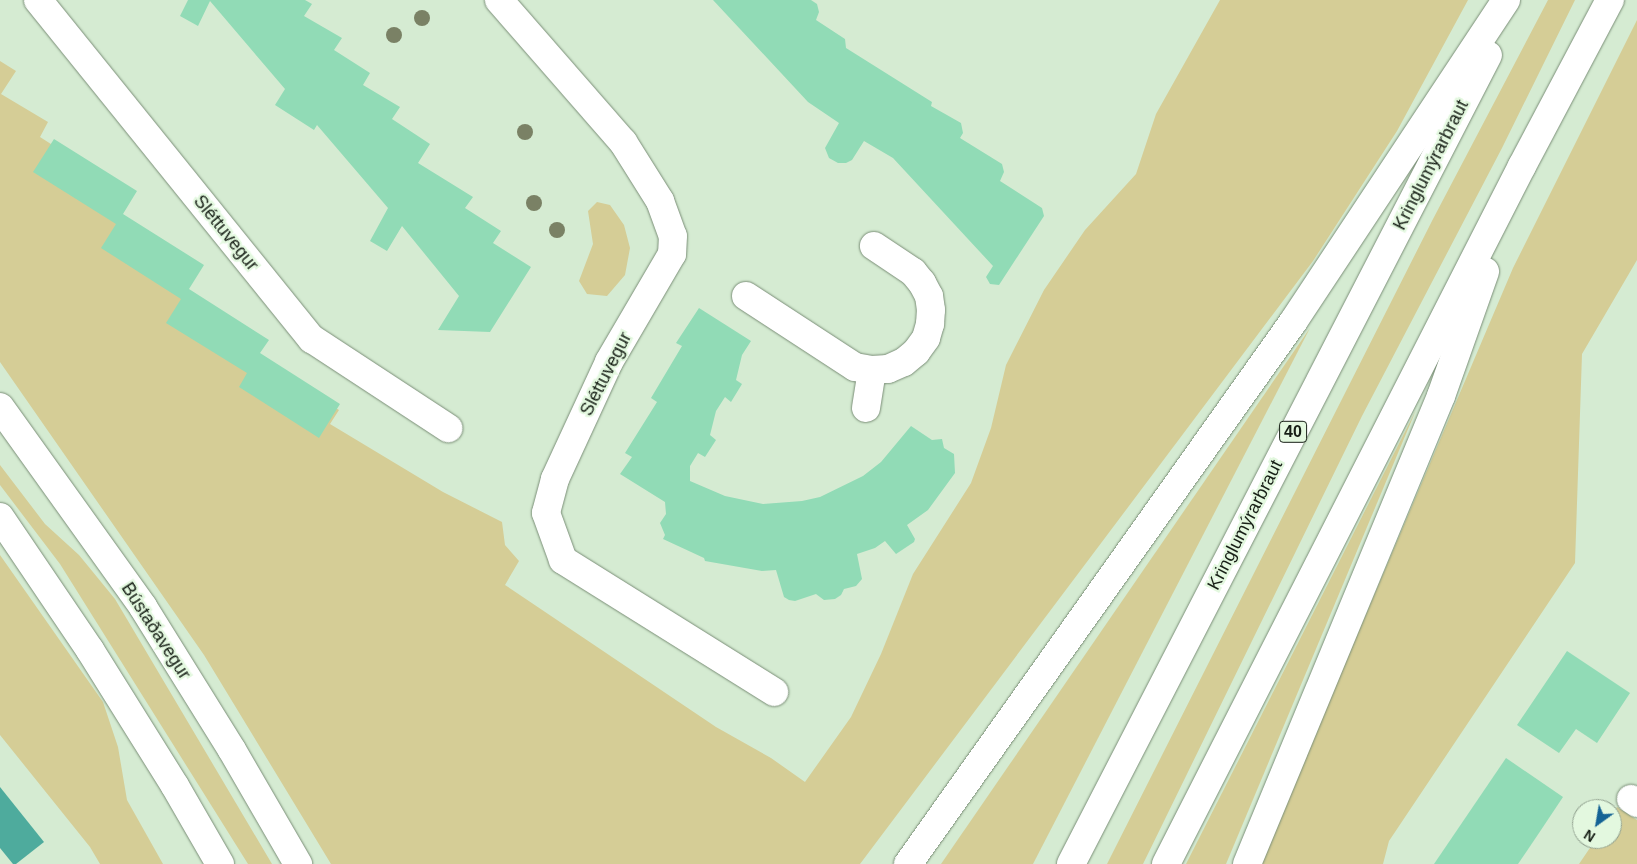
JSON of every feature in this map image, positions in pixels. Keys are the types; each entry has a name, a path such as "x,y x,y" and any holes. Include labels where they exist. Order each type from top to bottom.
{"main road":[{"name":"Sléttuvegur","path":"38,0 312,339 448,428"},
{"name":"Sléttuvegur","path":"499,0 623,142 660,201 673,236 672,254 609,362 555,479 546,513 563,560 774,692"},
{"path":"908,864 1293,322 1506,0"},
{"name":"Kringlumýrarbraut","path":"1071,864 1516,0"},
{"path":"1166,864 1522,166 1610,0"},
{"path":"1247,864 1441,396 1522,166"},
{"path":"746,296 855,367 872,370 888,369 904,362 916,352 926,338 931,310 928,296 912,272 874,246"},
{"path":"866,408 872,370"},
{"name":"Bústaðavegur","path":"0,406 143,607 232,750 298,864"},
{"path":"0,517 90,650 175,786 220,864"}],"shaded area":[{"path":"1220,0 1468,0 1397,131 1313,261 860,864 331,864 204,655 0,362 0,61 16,71 1,94 48,122 40,137 115,185 101,209 179,258 164,282 235,346 339,410 330,424 443,492 502,522 505,545 519,561 505,585 716,727 771,758 805,782 851,717 881,654 913,574 971,483 991,428 1006,365 1044,290 1085,230 1136,174 1156,114"},
{"path":"1548,0 1575,0 1502,148 1362,416 1143,864 1107,864 1433,219"},
{"path":"1637,20 1637,260 1582,354 1575,563 1389,841 1383,864 1262,864 1296,779 1513,268"},
{"path":"597,202 610,205 624,225 630,248 625,275 607,296 587,294 579,281 593,244 588,211"},
{"path":"1310,328 1033,864 941,864"},
{"path":"1416,410 1226,864 1186,864"},
{"path":"0,465 45,524 79,555 115,599 272,864 248,864 60,564 0,485"},
{"path":"0,555 103,702 118,747 127,800 163,864 100,864 90,847 0,735"},
{"path":"1622,810 1637,820 1637,864 1579,864 1589,849 1622,849"}],"water":[{"path":"0,787 44,842 16,864 13,864 0,848"}],"building":[{"path":"188,0 305,0 312,4 304,16 342,38 334,50 370,73 363,85 400,107 392,119 430,144 418,163 473,197 465,208 501,231 493,243 531,267 490,332 438,330 459,296 402,226 387,251 370,241 388,208 317,125 314,130 275,105 285,89 210,1 198,26 180,16"},
{"path":"713,0 811,0 817,4 819,12 816,20 845,39 846,48 932,102 931,106 961,123 963,133 960,138 1002,164 1004,172 1000,181 1042,208 1044,216 999,285 990,284 986,277 993,266 893,158 864,141 852,160 846,163 838,163 829,158 825,148 839,123 808,102"},
{"path":"54,139 137,191 123,214 204,265 189,289 269,340 260,353 340,404 319,438 239,387 247,373 166,323 181,299 101,248 116,224 33,172"},
{"path":"699,308 751,341 742,355 736,380 742,384 731,402 725,397 716,411 710,435 716,440 705,457 698,453 690,466 690,481 725,496 763,504 802,501 820,497 863,476 881,462 911,426 932,440 942,439 944,448 954,454 955,473 928,510 907,525 915,539 914,542 896,554 885,541 875,548 857,554 862,579 856,586 844,589 841,595 835,599 824,600 816,594 795,601 789,600 784,597 776,570 762,571 705,561 704,558 663,539 665,535 660,523 666,514 665,502 620,474 632,457 625,453 657,402 651,398 682,346 676,343"},
{"path":"1567,651 1630,693 1597,743 1576,729 1559,753 1517,725"},
{"path":"1506,758 1563,797 1518,864 1434,864"}]}
